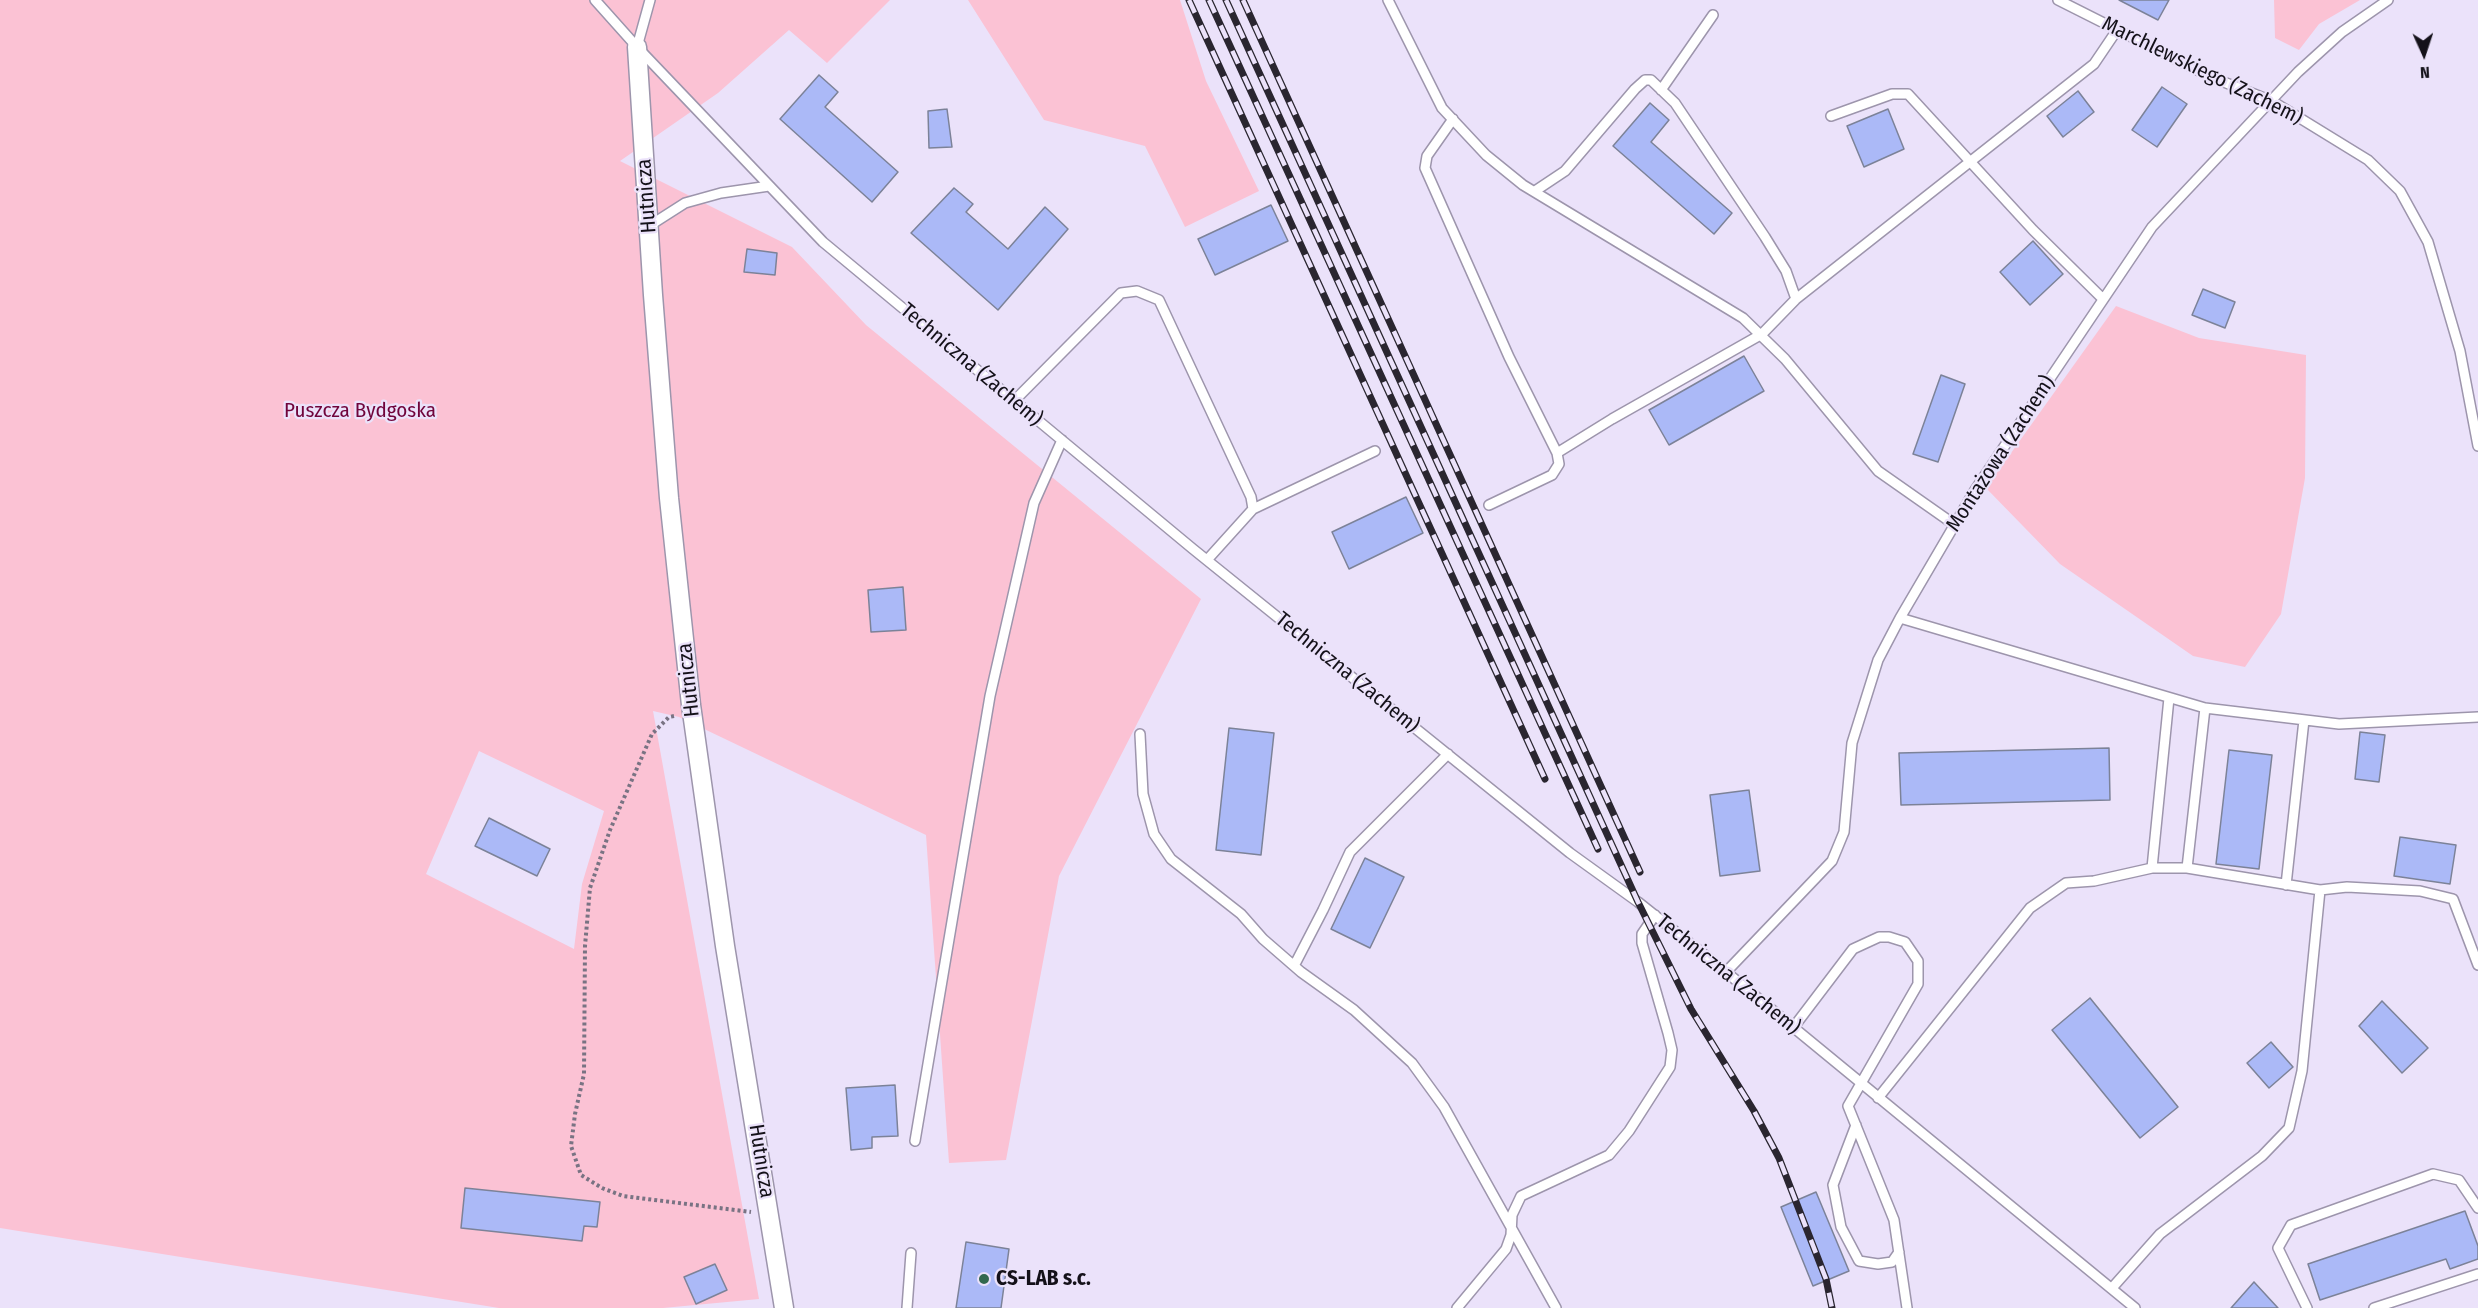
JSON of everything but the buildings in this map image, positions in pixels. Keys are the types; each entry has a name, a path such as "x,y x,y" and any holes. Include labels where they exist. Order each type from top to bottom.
{"street":[{"name":"Hutnicza","path":"637,47 668,486 692,712 725,946 784,1308"}],"lane":[{"name":"Techniczna (Zachem)","path":"595,0 823,242 1207,560 1570,853 1655,915 1726,972 2135,1308"},
{"path":"637,47 650,0"},
{"path":"1388,0 1442,108 1486,155 1523,185 1743,318 1762,334 1878,471 1955,525"},
{"name":"Marchlewskiego (Zachem)","path":"2058,0 2211,77 2272,101 2368,160 2400,191 2428,242 2460,351 2478,446"},
{"name":"Montażowa (Zachem)","path":"1726,972 1832,861 1844,832 1852,743 1878,660 1975,490 2152,227 2298,72 2342,32 2388,0"},
{"path":"1661,90 1713,15"},
{"path":"1557,453 1762,334 1796,299 2094,64 2117,30"},
{"path":"1535,191 1565,171 1645,80 1651,80 1675,103 1764,237 1786,271 1796,299"},
{"path":"1831,116 1892,94 1908,94 2033,230 2103,299"},
{"path":"1453,119 1426,156 1425,168 1509,357 1557,453 1559,464 1552,475 1489,506"},
{"path":"649,226 685,203 721,193 769,186"},
{"path":"1014,401 1121,293 1137,291 1159,300 1251,497 1253,509"},
{"path":"915,1141 990,696 1034,503 1062,440"},
{"path":"1207,560 1253,509 1375,451"},
{"path":"1900,618 2205,708 2339,724 2478,717"},
{"path":"2152,868 2169,698"},
{"path":"2187,868 2205,708"},
{"path":"2286,885 2304,720"},
{"path":"1140,734 1143,794 1154,834 1171,859 1241,914 1263,939 1294,966 1354,1010 1412,1064 1444,1107 1556,1308"},
{"path":"1294,966 1350,852 1448,754"},
{"path":"1878,1098 2030,908 2066,883 2094,881 2152,868 2187,868 2320,890 2346,887 2420,891 2453,898 2478,965"},
{"path":"2112,1288 2160,1234 2262,1155 2289,1128 2302,1071 2320,890"},
{"path":"1457,1308 1506,1249 1512,1215 1521,1196 1590,1166 1609,1155 1629,1131 1670,1067 1672,1050 1642,943 1642,934 1655,915"},
{"path":"1793,1028 1853,948 1879,937 1898,939 1905,942 1918,962 1918,984 1848,1106 1894,1220 1907,1308"},
{"path":"1856,1125 1833,1185 1841,1227 1859,1261 1878,1264 1892,1262 1899,1252"},
{"path":"2307,1308 2278,1248 2291,1225 2433,1174 2459,1180 2478,1208"},
{"path":"907,1308 911,1253"},
{"path":"2374,1308 2478,1274"}],"path":[{"path":"692,712 669,717 652,734 610,830 591,888 585,946 584,1074 574,1114 571,1146 581,1175 602,1188 623,1196 770,1215"}],"green space":[{"name":"Puszcza Bydgoska","path":"0,0 890,0 827,63 789,30 718,93 620,161 792,247 866,325 1201,599 1059,876 1006,1160 949,1163 926,835 679,717 653,711 759,1299 663,1308 499,1308 0,1228","holes":["479,751 604,811 582,884 574,949 426,874"]},
{"path":"968,0 1180,0 1206,81 1259,191 1185,227 1145,146 1044,120"},
{"path":"2274,0 2360,0 2319,24 2299,50 2275,38"},
{"path":"2116,306 2199,338 2306,355 2305,478 2281,614 2245,667 2193,656 2060,564 1986,488"}],"railway":[{"path":"1189,0 1545,779"},
{"path":"1209,0 1598,849"},
{"path":"1226,0 1638,902 1691,1009 1754,1111 1779,1158 1826,1279 1832,1308"},
{"path":"1243,0 1640,872"}],"place":[{"name":"CS-LAB s.c.","path":"984,1279"}]}
